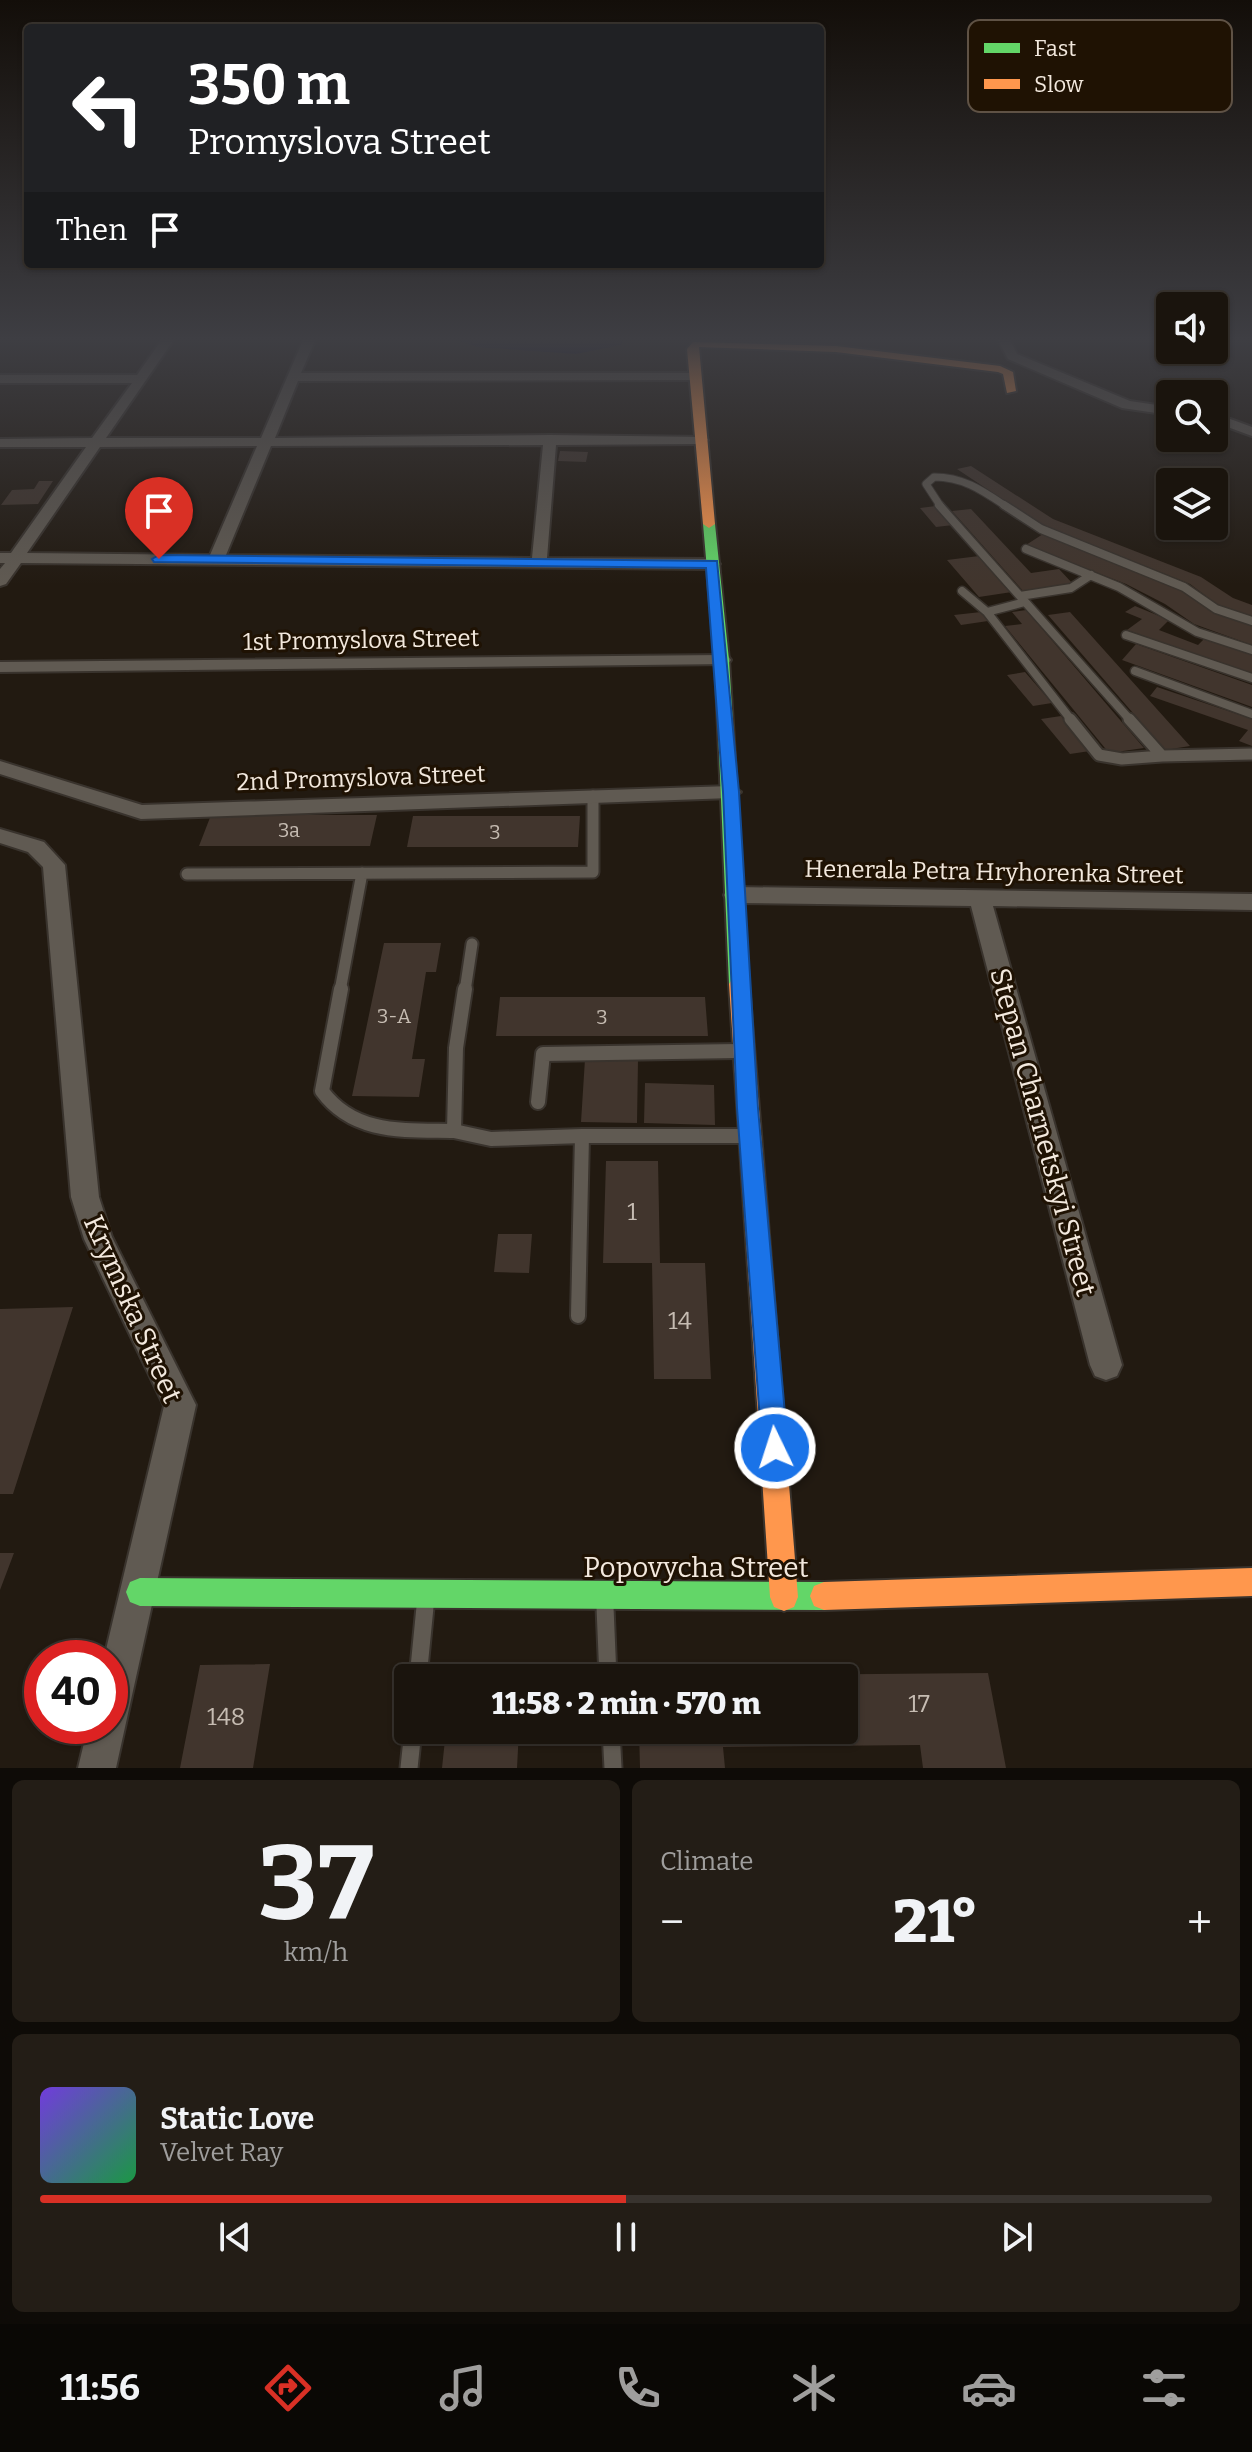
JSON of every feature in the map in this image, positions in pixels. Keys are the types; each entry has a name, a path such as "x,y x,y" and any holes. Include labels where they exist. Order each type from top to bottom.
{"street":[{"path":"0,581 8,558 111,421"},
{"path":"216,560 276,421"},
{"path":"699,421 722,660 743,1051 784,1597"},
{"path":"1228,423 1252,432"},
{"path":"539,563 550,439"},
{"path":"0,443 701,440"},
{"path":"8,558 712,564"},
{"name":"1st Promyslova Street","path":"0,667 722,660"},
{"name":"2nd Promyslova Street","path":"0,767 141,812 731,792"},
{"name":"Krymska Street","path":"0,836 36,847 54,865 85,1197 98,1239 180,1405 128,1641"},
{"name":"Henerala Petra Hryhorenka Street","path":"735,895 1252,902"},
{"name":"Stepan Charnetskyi Street","path":"980,898 1106,1365"},
{"name":"Popovycha Street","path":"140,1592 784,1597 1252,1582"},
{"path":"97,1768 103,1744"}],"lane":[{"path":"1162,756 934,499 926,484 934,477 951,477 969,482 1041,529 1184,587 1216,609 1252,621"},
{"path":"1026,549 1119,587 1197,632 1252,650"},
{"path":"987,612 1022,599 1071,588 1091,575"},
{"path":"962,591 987,612 1099,755 1122,759 1252,754"},
{"path":"1126,635 1252,678"},
{"path":"1135,671 1252,714"},
{"path":"187,874 593,872 593,796"},
{"path":"362,873 322,1091 337,1109 365,1125 454,1131 491,1139 750,1136"},
{"path":"454,1131 456,1048 472,944"},
{"path":"538,1102 543,1054 743,1051"},
{"path":"578,1316 582,1136"},
{"path":"420,1664 427,1594"},
{"path":"604,1595 607,1664"},
{"path":"409,1768 412,1744"},
{"path":"612,1744 613,1768"}],"building":[{"path":"560,451 588,452 586,462 558,461"},
{"path":"971,466 1053,519 1201,577 1233,598 1252,605 1252,616 1219,606 1190,584 1038,523 957,469"},
{"path":"39,481 53,481 38,504 1,505 12,490 34,489"},
{"path":"936,506 953,525 936,527 920,508"},
{"path":"971,509 1031,573 1059,569 1073,584 1023,591 952,511"},
{"path":"1043,534 1175,587 1210,611 1252,626 1252,645 1194,624 1165,604 1126,584 1026,545"},
{"path":"979,556 1012,592 979,597 947,560"},
{"path":"1135,606 1169,620 1159,630 1198,645 1205,638 1252,654 1252,674 1127,630 1142,619 1125,612"},
{"path":"1026,610 1144,748 1109,753 1005,626 1022,624 1012,612"},
{"path":"981,612 988,621 961,625 954,615"},
{"path":"1070,612 1190,746 1165,750 1048,615"},
{"path":"1136,644 1252,685 1252,707 1122,660"},
{"path":"1025,672 1052,703 1033,706 1007,675"},
{"path":"1157,687 1252,719 1252,746 1239,741 1248,730 1150,696"},
{"path":"1061,716 1090,751 1070,754 1041,719"},
{"path":"211,815 377,815 370,846 199,846"},
{"path":"413,816 580,816 578,847 407,847"},
{"path":"384,943 441,943 436,972 426,972 412,1059 425,1059 419,1097 352,1096"},
{"path":"500,997 705,997 708,1036 496,1036"},
{"path":"585,1059 638,1060 637,1123 581,1122"},
{"path":"645,1083 714,1085 715,1125 644,1123"},
{"path":"606,1161 658,1161 660,1263 705,1263 711,1379 654,1379 652,1263 603,1263"},
{"path":"498,1234 532,1234 529,1273 494,1272"},
{"path":"73,1307 13,1494 0,1494 0,1309"},
{"path":"0,1553 14,1553 0,1590"},
{"path":"270,1664 253,1768 180,1768 200,1665"},
{"path":"988,1673 1006,1768 923,1768 920,1745 723,1747 725,1768 640,1768 639,1744 858,1744 858,1674"},
{"path":"445,1744 518,1744 517,1768 442,1768"}],"traffic: fast":[{"path":"709,524 722,660 739,984"},
{"path":"140,1592 824,1596"}],"traffic: slow":[{"path":"699,421 709,524"},
{"path":"739,984 784,1597"},
{"path":"824,1596 1252,1582"}],"route":[{"path":"159,559 712,564 731,792 747,1108 775,1448"}]}
